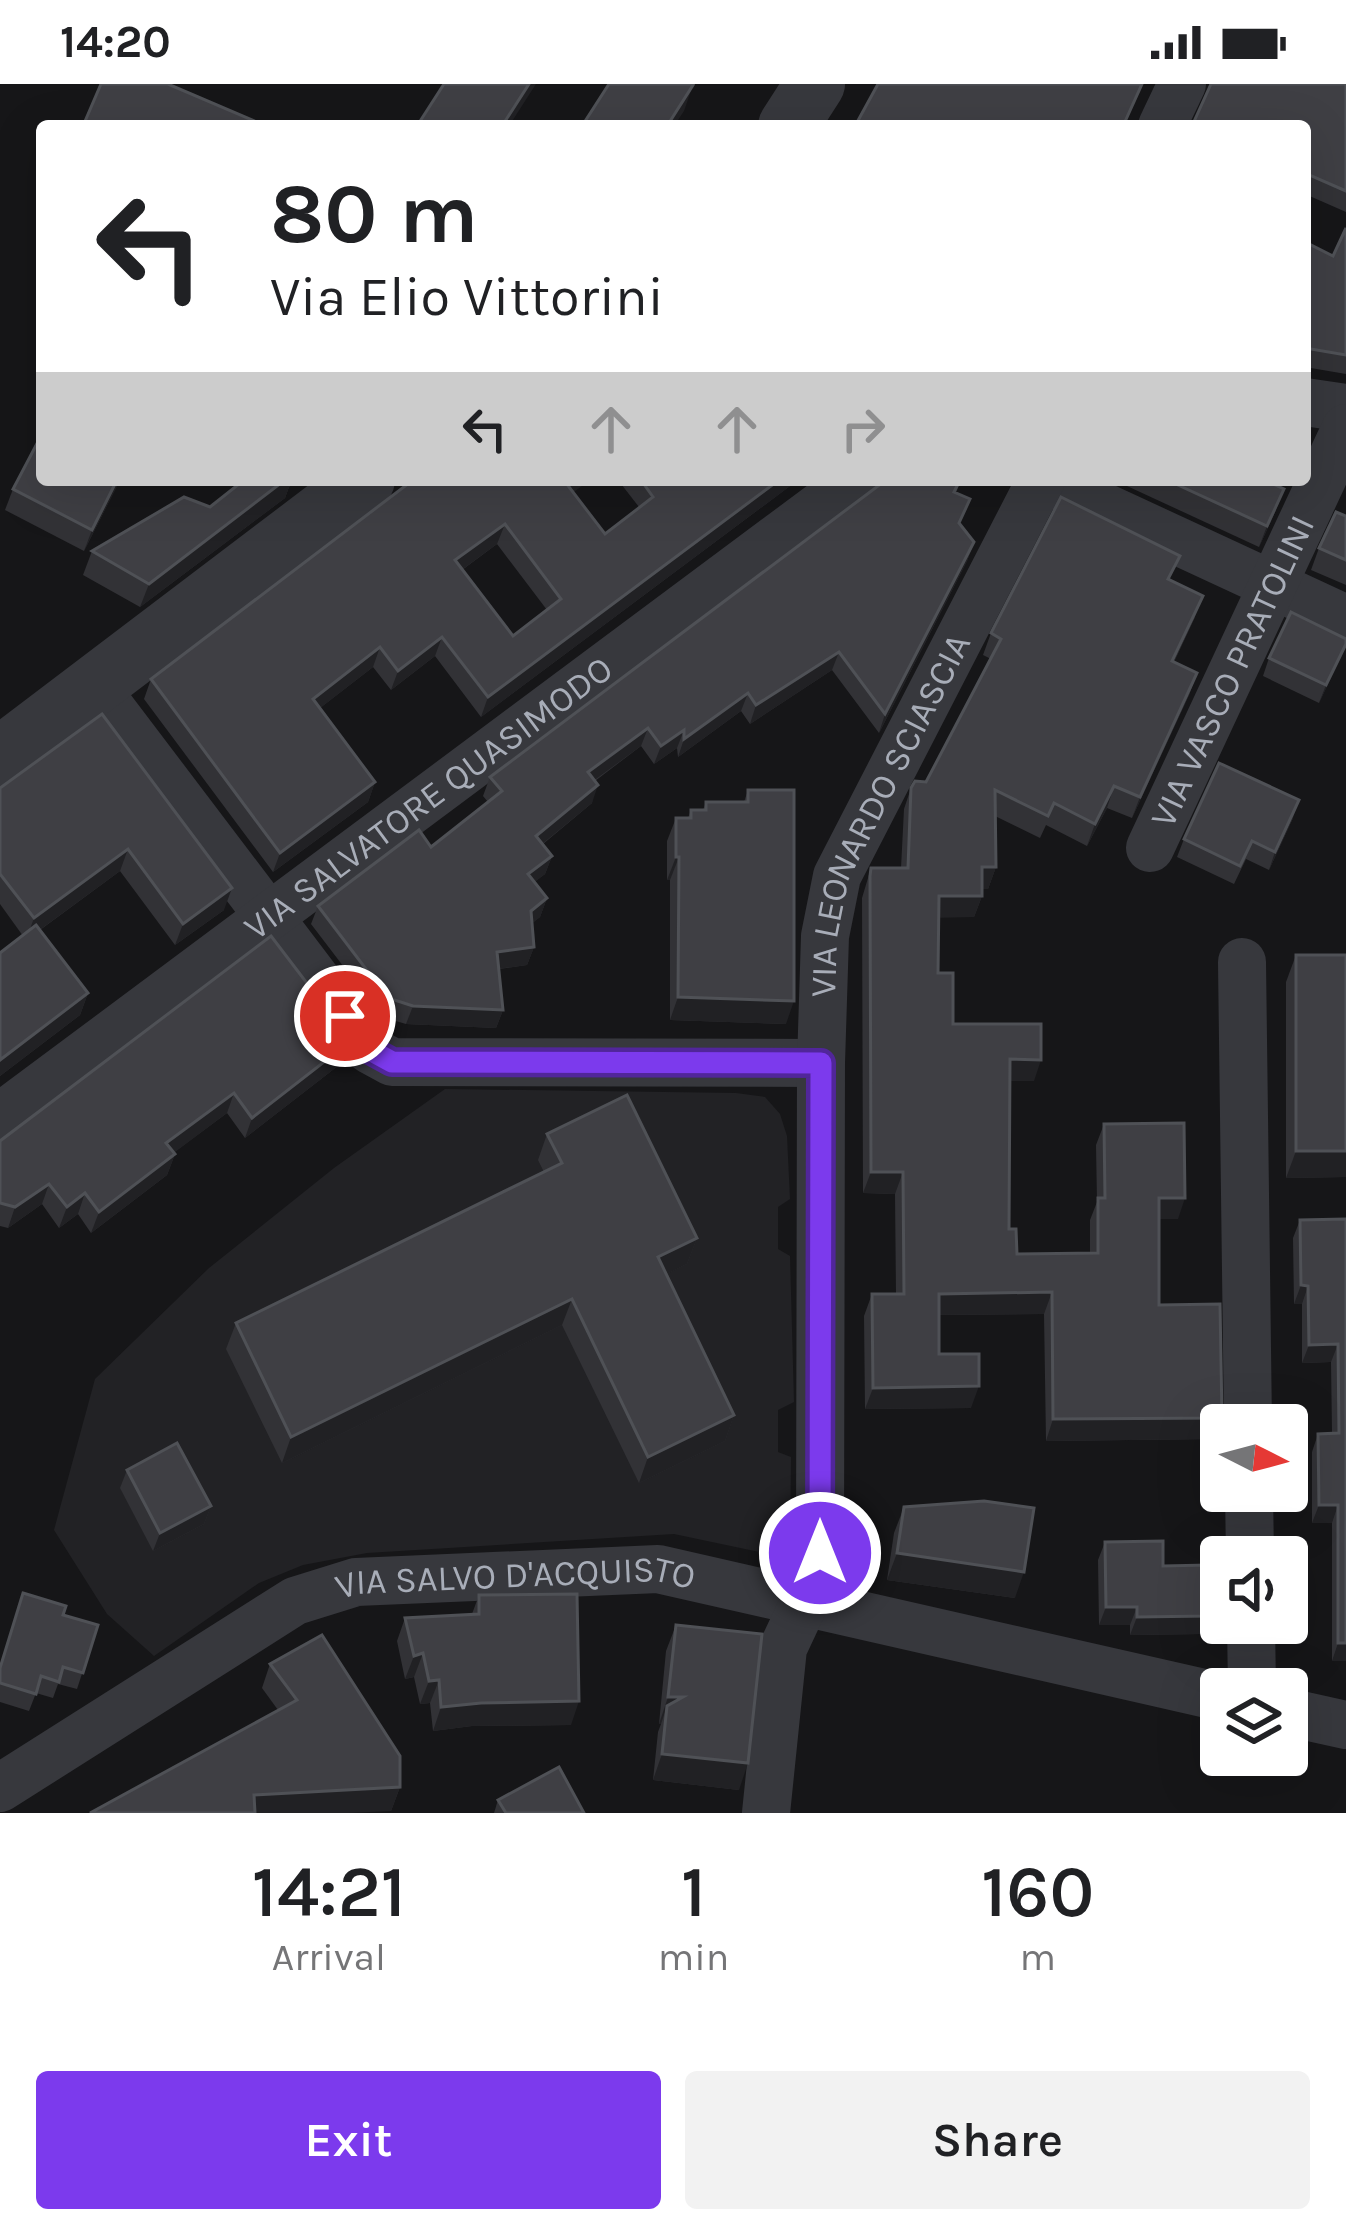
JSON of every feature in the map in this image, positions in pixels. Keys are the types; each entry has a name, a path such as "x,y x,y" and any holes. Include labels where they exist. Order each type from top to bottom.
{"street":[{"path":"792,120 815,84"},
{"path":"1165,120 1182,84"},
{"path":"1311,403 1346,408"},
{"name":"VIA VASCO PRATOLINI","path":"1150,848 1346,428"},
{"path":"0,757 357,486"},
{"name":"VIA SALVATORE QUASIMODO","path":"0,1117 847,486"},
{"name":"VIA LEONARDO SCIASCIA","path":"766,1813 783,1648 820,1553 821,1063 825,936 837,876 1040,486"},
{"path":"1056,486 1346,619"},
{"path":"94,686 370,1050 392,1062 821,1063"},
{"path":"1242,962 1248,1404"},
{"name":"VIA SALVO D'ACQUISTO","path":"0,1788 296,1601 356,1582 658,1569 1200,1692"},
{"path":"1308,1717 1346,1725"}],"shaded area":[{"path":"445,1089 736,1093 765,1097 780,1114 787,1136 790,1199 778,1207 778,1249 790,1256 794,1402 778,1410 778,1452 791,1457 790,1544 774,1555 674,1534 367,1553 303,1565 259,1583 154,1656 107,1614 54,1530 95,1379 209,1268 334,1168"}],"building":[{"path":"101,84 168,84 252,120 86,120"},
{"path":"444,84 529,84 506,120 421,120"},
{"path":"609,84 693,85 671,120 586,120"},
{"path":"878,84 1142,84 1126,120 858,120"},
{"path":"1211,84 1346,84 1346,191 1311,176 1311,120 1195,120"},
{"path":"1346,228 1346,355 1311,349 1311,245 1333,256"},
{"path":"36,445 36,486 114,486 92,530 13,489"},
{"path":"236,486 277,486 149,584 92,551 184,497 210,507"},
{"path":"405,486 568,486 605,534 653,497 645,486 771,486 488,697 442,637 398,671 380,647 313,699 375,782 280,853 151,679","holes":["505,524 561,599 513,636 455,560"]},
{"path":"878,486 957,486 954,492 970,499 959,523 974,542 885,714 839,652 756,705 748,693 684,739 684,730 661,746 648,728 588,772 598,785 536,836 552,856 528,874 547,898 531,911 534,947 497,952 503,1010 413,1006 388,998 318,906 419,830 431,847 502,791 490,777"},
{"path":"1180,486 1284,489 1267,526"},
{"path":"1061,497 1180,556 1168,579 1203,596 1172,661 1197,673 1140,797 1114,786 1095,824 1054,803 1048,816 995,790 996,867 982,867 982,896 939,896 938,973 953,973 953,1024 1041,1024 1041,1060 1010,1059 1009,1229 1016,1229 1017,1254 1098,1253 1098,1198 1105,1198 1104,1124 1184,1123 1185,1198 1159,1198 1159,1305 1220,1304 1222,1404 1200,1404 1200,1418 1053,1419 1052,1292 939,1294 939,1354 979,1354 979,1386 873,1388 872,1294 904,1294 903,1172 871,1172 871,868 908,868 911,788 915,781 926,782 1001,639 991,633"},
{"path":"1336,512 1346,516 1346,560 1319,548"},
{"path":"1291,612 1346,639 1326,685 1269,658"},
{"path":"102,714 232,888 183,924 128,849 34,918 0,874 0,788"},
{"path":"1219,763 1299,800 1275,852 1252,841 1240,866 1184,839"},
{"path":"748,790 794,790 794,1001 678,997 676,818 691,818 691,810 706,810 706,802 748,802"},
{"path":"36,925 88,993 0,1060 0,953"},
{"path":"271,936 351,1041 252,1118 234,1093 166,1143 175,1154 99,1212 85,1193 67,1207 49,1184 15,1207 0,1203 0,1141"},
{"path":"1296,955 1346,955 1346,1151 1296,1151"},
{"path":"627,1095 697,1238 658,1257 734,1415 648,1457 572,1299 291,1437 236,1323 562,1163 547,1134"},
{"path":"1346,1219 1346,1643 1338,1643 1338,1505 1319,1505 1318,1434 1339,1433 1338,1344 1309,1345 1308,1286 1301,1285 1300,1220"},
{"path":"177,1443 211,1506 160,1533 127,1470"},
{"path":"984,1501 1034,1508 1024,1572 897,1553 904,1507"},
{"path":"1163,1541 1163,1566 1200,1565 1200,1616 1137,1617 1137,1607 1106,1607 1105,1542"},
{"path":"23,1593 66,1606 63,1615 98,1625 83,1673 63,1667 59,1682 41,1676 36,1694 0,1683 0,1668"},
{"path":"577,1594 579,1701 441,1707 439,1680 429,1681 423,1653 414,1656 405,1618 479,1614 479,1595"},
{"path":"676,1625 762,1634 748,1763 662,1754 667,1706 683,1697 668,1697"},
{"path":"322,1635 400,1756 400,1787 254,1795 255,1813 90,1813 297,1700 270,1664"},
{"path":"559,1767 584,1813 506,1813 498,1800"}],"route":[{"path":"345,1016 370,1050 392,1062 821,1063 820,1553"}]}
